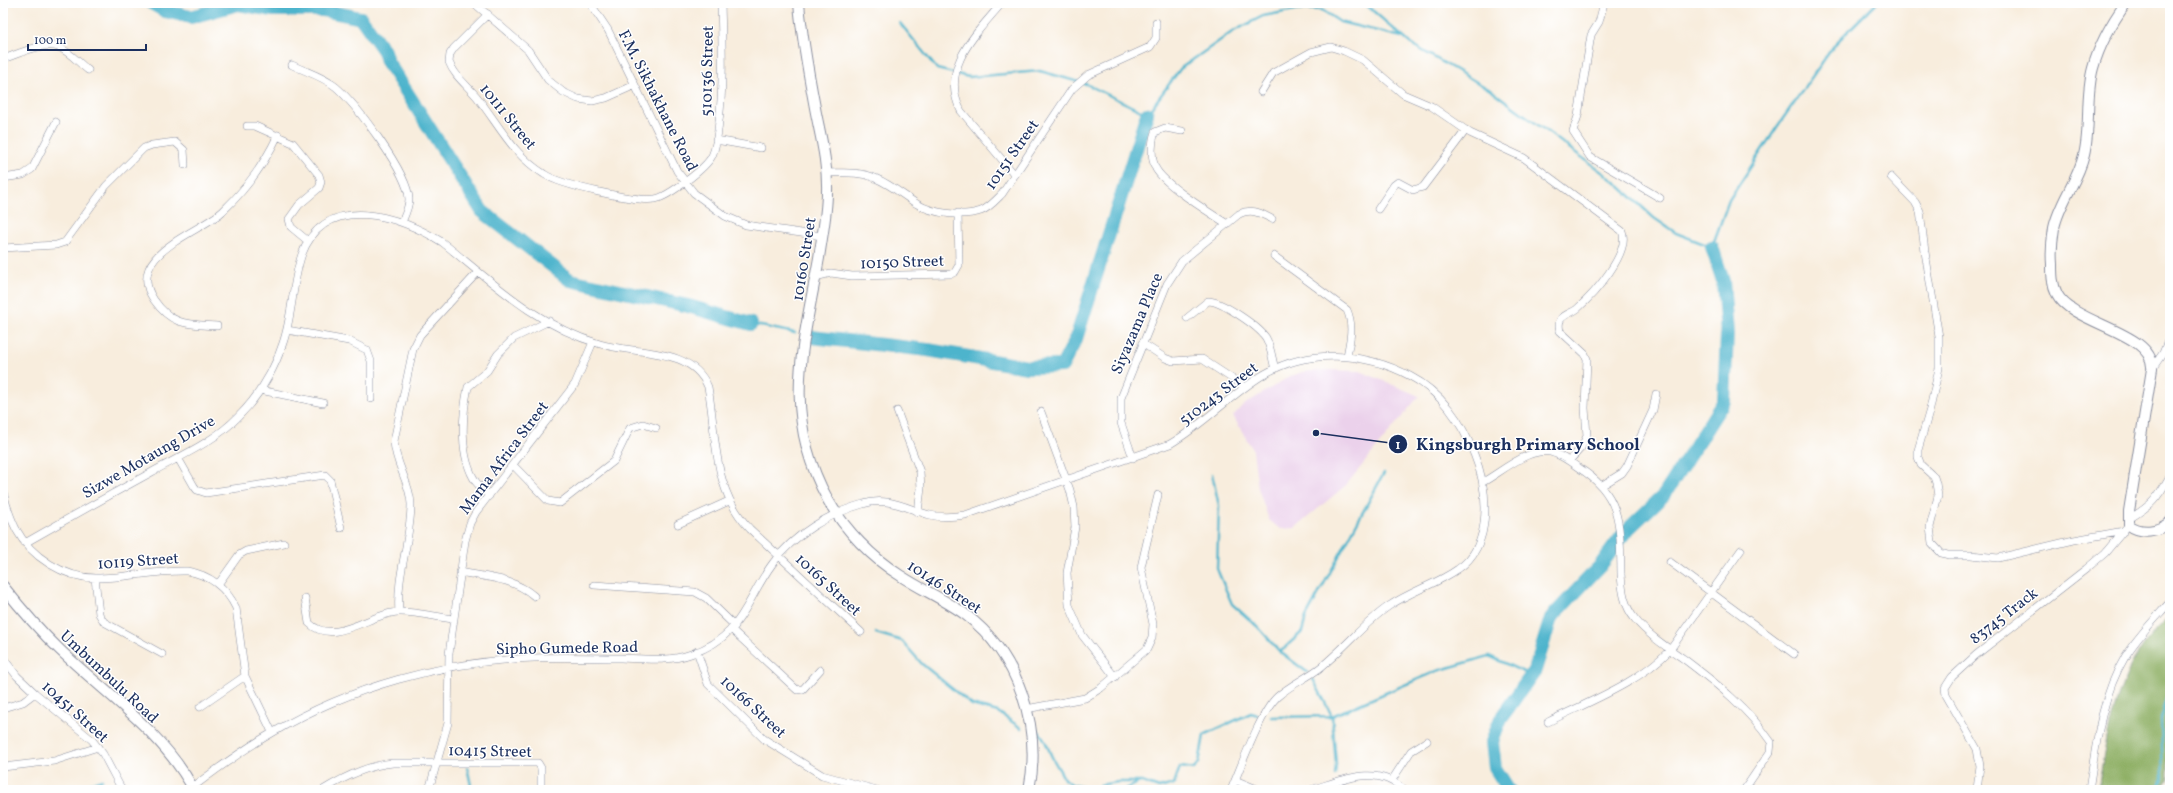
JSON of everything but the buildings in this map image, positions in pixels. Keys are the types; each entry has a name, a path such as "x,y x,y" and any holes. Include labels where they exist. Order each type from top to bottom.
{"street":[{"path":"474,3 533,55 548,80 563,92 578,99 592,101 606,98 635,85"},
{"name":"F.M. Sikhakhane Road","path":"590,3 608,30 684,182 704,202 734,220 757,227 822,236"},
{"name":"510136 Street","path":"684,182 708,162 716,140 722,87 721,3"},
{"name":"10160 Street","path":"799,3 802,36 826,173 826,205 822,236 800,369 800,408 812,463 837,514"},
{"path":"1002,3 968,45 956,68 952,82 956,101 961,111 1015,175"},
{"path":"1604,3 1598,22 1591,35 1578,116 1573,131 1590,157 1660,198"},
{"path":"2126,3 2111,29 2093,68 2085,153 2075,181 2054,227 2052,280 2059,298 2069,307 2147,350 2151,356 2152,369 2127,525"},
{"name":"10111 Street","path":"488,14 454,48 450,54 449,62 487,110 511,146 522,157 544,174 554,179 638,199 656,199 662,197 684,182"},
{"name":"10151 Street","path":"826,173 856,173 875,177 925,208 958,213 982,211 989,207 1002,194 1078,83 1098,69 1150,47 1156,38 1156,22"},
{"path":"3,58 40,47 53,46 63,50 88,70"},
{"path":"1261,92 1271,75 1276,70 1317,50 1337,48 1363,60 1403,94 1431,106 1466,130 1524,158 1619,228 1624,236 1623,248 1615,265 1588,298 1576,310 1562,317 1560,321 1560,331 1585,354 1587,359 1585,408 1587,436 1580,448 1569,461"},
{"path":"292,65 336,87 377,136 400,173 408,190 408,208 402,222"},
{"path":"3,178 23,175 32,169 56,122"},
{"path":"247,126 255,126 278,135 296,146 321,179 319,188 299,205 289,219 289,223 295,231 308,241"},
{"path":"1182,131 1164,128 1155,132 1153,157 1156,168 1170,183 1227,224"},
{"path":"1378,209 1396,183 1400,181 1413,190 1423,187 1466,130"},
{"path":"218,326 182,323 173,319 155,302 148,290 146,281 148,271 156,257 168,246 211,221 223,211 264,162 278,135"},
{"name":"510136 Street","path":"716,140 761,148"},
{"path":"3,248 56,245 65,242 112,179 147,146 171,142 179,144 185,156 186,165"},
{"path":"1891,177 1915,202 1920,211 1924,252 1939,337 1939,368 1930,409 1918,450 1918,457 1921,465 1934,477 1936,483 1938,496 1930,532 1932,543 1936,548 1948,555 1971,555 1998,558 2074,540 2127,525 2157,497 2170,476"},
{"name":"Siyazama Place","path":"1132,458 1121,423 1121,398 1142,343 1167,284 1176,268 1190,253 1227,224 1247,211 1255,211 1272,219"},
{"name":"10150 Street","path":"815,277 831,273 852,276 951,274 958,269 960,261 958,213"},
{"name":"Sizwe Motaung Drive","path":"25,543 178,458 227,428 260,390 276,362 286,330 300,261 308,241 328,222 349,215 370,215 402,222 418,228 442,242 517,304 593,342 625,350 677,358 697,371 704,378 708,387 717,461 722,483 730,501 743,522 779,555"},
{"path":"1274,256 1346,310 1350,319 1351,331 1347,356"},
{"path":"399,612 398,595 411,502 406,482 396,455 394,441 413,348 420,335 478,272"},
{"path":"1187,318 1208,301 1226,307 1264,336 1269,344 1275,369"},
{"path":"489,496 479,486 473,476 464,444 468,387 487,371 498,354 514,338 549,321"},
{"path":"286,330 349,341 367,350 371,361 369,383 371,399"},
{"path":"2152,369 2163,353 2170,336"},
{"name":"Mama Africa Street","path":"429,790 438,764 448,723 448,668 453,619 460,572 470,523 575,384 593,342"},
{"path":"1142,343 1173,361 1202,359 1245,387"},
{"name":"510243 Street","path":"837,514 861,504 880,501 899,504 918,512 943,517 965,515 1156,450 1182,437 1245,387 1275,369 1310,358 1347,356 1372,361 1397,369 1419,381 1440,399 1455,415 1466,433 1483,482 1484,523 1478,544 1469,560 1450,574 1390,606 1320,668 1278,696 1268,710 1231,790"},
{"path":"260,390 323,403"},
{"path":"1601,486 1622,473 1627,466 1653,410 1656,394"},
{"path":"897,410 920,472 921,488 918,512"},
{"path":"1040,412 1073,500 1075,516 1068,573 1069,605 1082,635 1115,677"},
{"path":"514,466 548,501 560,502 614,460 630,428 643,424 656,428"},
{"path":"1483,482 1532,453 1544,451 1556,453 1586,472 1608,494 1618,516 1622,589 1625,601 1635,619 1670,650 1734,698 1754,718 1771,742 1770,752 1744,790"},
{"path":"178,458 197,490 206,493 325,475 330,480 340,528"},
{"name":"10119 Street","path":"3,492 12,520 25,543 38,555 57,568 69,573 95,578 187,571 198,572 219,583 236,608 245,676 272,732"},
{"path":"1026,709 1085,698 1115,677 1147,649 1152,638 1153,624 1141,567 1158,495"},
{"path":"678,524 730,501"},
{"name":"Sipho Gumede Road","path":"193,789 230,759 272,732 302,716 378,686 448,668 531,658 665,659 697,651 718,640 733,628 779,555 799,537 837,514"},
{"name":"10146 Street","path":"837,514 854,535 881,562 900,576 951,604 979,626 996,646 1012,670 1026,709 1032,749 1028,790"},
{"path":"2127,525 2136,530 2145,531 2165,526 2170,522"},
{"name":"83745 Track","path":"1977,789 1980,766 1977,749 1946,695 1945,688 1962,666 2105,553 2127,525"},
{"path":"219,583 239,554 246,551 284,543"},
{"path":"1548,722 1646,672 1670,650 1741,550"},
{"name":"10165 Street","path":"779,555 861,632"},
{"path":"1670,562 1794,654"},
{"path":"460,572 512,582 534,596"},
{"path":"95,578 99,614 104,622 162,654"},
{"path":"594,585 695,592 706,598 733,628 797,690 803,689 820,670"},
{"name":"Umbumbulu Road","path":"3,586 38,628 148,730 168,754 193,789"},
{"path":"305,598 309,623 321,630 344,630 384,615 399,612 453,619"},
{"path":"2089,790 2103,712 2115,677 2136,640 2170,602"},
{"name":"10166 Street","path":"697,651 708,684 764,739 822,775 877,790"},
{"name":"10451 Street","path":"3,658 17,676 35,693 98,747 122,790"},
{"path":"200,707 245,676"},
{"path":"3,708 23,702 35,693"},
{"path":"1392,780 1411,751 1427,741"},
{"path":"3,767 54,761 98,747"},
{"path":"323,790 335,782 374,766 393,763 438,764"},
{"name":"10415 Street","path":"438,764 538,763 541,768 542,790"},
{"path":"1310,790 1363,775 1382,777 1392,780 1404,790"},
{"path":"1235,780 1259,790"}],"shaded area":[{"path":"1327,370 1360,371 1419,396 1346,485 1295,528 1280,529 1269,520 1258,488 1253,450 1233,416 1242,406 1287,378 1302,372"}],"green space":[{"path":"2170,616 2168,778 2162,790 2098,790 2108,732 2126,677 2134,660 2145,643"}],"waterway":[{"path":"151,3 165,11 191,17 238,4 273,10 322,10 361,18 384,51 387,61 482,211 570,280 688,306 751,324"},
{"path":"1364,3 1411,44 1492,91 1614,181 1654,218 1676,233 1712,247 1729,200 1777,127 1835,44 1876,3"},
{"path":"900,23 937,69 969,77 1040,71 1086,84 1147,114 1181,68 1232,32 1263,16 1300,9 1322,10 1340,22 1402,37"},
{"path":"811,337 928,350 1027,367 1062,366 1076,339 1147,114"},
{"path":"1509,790 1495,768 1492,742 1501,718 1535,670 1551,618 1600,566 1625,532 1664,495 1724,401 1727,334 1723,281 1712,247"},
{"path":"751,324 795,333"},
{"path":"1280,652 1302,632 1306,617 1384,473"},
{"path":"1212,474 1219,506 1217,569 1232,604 1259,628 1280,652 1307,672"},
{"path":"876,633 902,641 922,664 972,705 998,712 1021,728"},
{"path":"1271,717 1332,716 1437,671 1489,656 1530,675"},
{"path":"1313,679 1332,716 1336,764 1335,775"},
{"path":"2159,790 2163,778 2161,719 2170,689"},
{"path":"1037,730 1044,739 1064,779 1073,785 1096,790 1100,785 1118,782 1142,782 1159,788 1174,784 1180,767 1194,769 1199,763 1204,735 1251,713 1258,715"},
{"path":"467,767 472,790"},
{"path":"73,790 102,780"},
{"path":"1124,790 1140,782"}],"place":[{"name":"Kingsburgh Primary School","path":"1316,433"}]}
